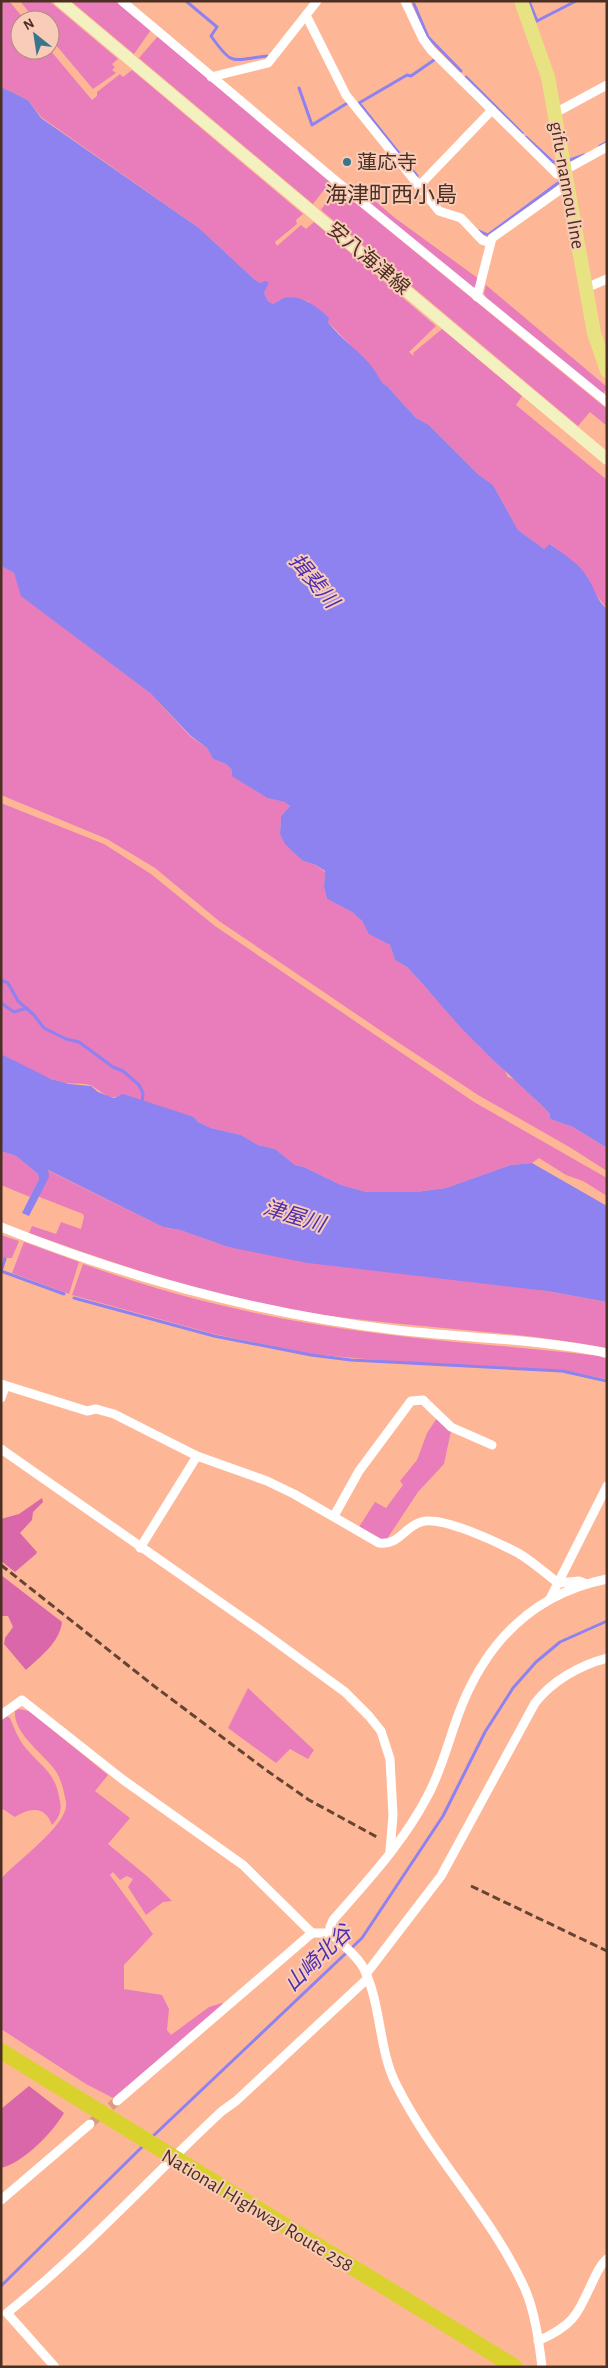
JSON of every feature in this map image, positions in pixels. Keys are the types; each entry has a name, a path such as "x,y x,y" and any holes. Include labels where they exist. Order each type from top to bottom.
{"highway":[{"name":"National Highway Route 258","path":"1,2051 515,2367"}],"main road":[{"name":"安八海津線","path":"60,1 607,459"},
{"name":"gifu-nannou line","path":"521,1 540,52 555,113 594,333 607,370"}],"street":[{"path":"122,1 477,297 607,402"},
{"path":"211,77 268,63 318,1"},
{"path":"406,2 423,39 431,50 557,174 566,177"},
{"path":"306,15 346,95 439,211 461,218 482,240 490,243"},
{"path":"555,113 607,85"},
{"path":"419,186 492,110"},
{"path":"477,297 492,238 566,177 607,147"},
{"path":"586,288 607,279"},
{"path":"1,1227 83,1258 146,1278 212,1297 295,1315 396,1330 558,1344 607,1353"},
{"path":"1,1398 3,1386 87,1411 96,1409 114,1414 196,1456 267,1481 334,1516 379,1543 387,1544 399,1539 410,1528 421,1522 435,1520 459,1527 518,1553 558,1582 579,1581 584,1584"},
{"path":"334,1516 359,1471 411,1401 423,1400 451,1427 492,1445"},
{"path":"1,1449 345,1692 370,1716 381,1731 390,1759 393,1815 390,1853"},
{"path":"140,1548 196,1456"},
{"path":"550,1599 607,1486"},
{"path":"542,2367 538,2341 525,2290 512,2264 469,2197 429,2142 398,2087 380,2036 374,1998 365,1974 330,1933 330,1927 333,1920 390,1853 428,1796 462,1704 497,1641 520,1619 550,1599 584,1584 607,1579"},
{"path":"54,2367 4,2316 38,2288 169,2155 365,1974 440,1876 535,1703 544,1692 576,1670 607,1658"},
{"path":"1,1715 22,1700 122,1780 243,1865 312,1933"},
{"path":"117,2101 312,1933 330,1933"},
{"path":"1,2200 90,2124"},
{"path":"538,2341 558,2332 572,2322 599,2269 607,2259"}],"shaded area":[{"path":"1,1 9,1 17,10 10,10 10,60 58,60 92,100 97,96 97,92 120,74 123,77 132,70 303,214 296,220 297,224 275,242 277,246 301,225 306,229 314,222 436,326 409,352 414,356 413,353 442,329 522,396 516,405 607,480 607,609 594,592 587,576 551,544 544,549 518,530 493,485 479,475 429,425 416,418 382,383 373,369 308,301 284,298 273,304 268,301 264,293 269,283 260,283 255,280 199,228 41,117 28,100 1,87"},
{"path":"20,1 49,1 60,10 27,10"},
{"path":"71,1 117,1 151,30 134,54"},
{"path":"60,10 118,59 112,64 115,67 112,70 116,73 93,89 60,50"},
{"path":"158,36 330,182 313,204 139,58"},
{"path":"355,184 395,218 479,279 476,287 472,287 354,192"},
{"path":"336,187 607,409 607,426 590,412 578,426 321,210"},
{"path":"486,285 607,387 604,393 599,392 486,298 484,293"},
{"path":"1,566 14,573 22,596 150,693 191,737 207,748 213,759 226,764 232,770 233,776 267,798 286,802 290,806 281,816 280,834 303,861 316,865 325,872 324,887 327,899 352,912 362,921 369,933 390,945 395,960 407,967 480,1047 503,1067 508,1077 516,1080 550,1114 550,1119 573,1127 607,1148 607,1171 571,1148 478,1095 390,1037 219,921 155,868 107,839 1,795"},
{"path":"1,803 104,844 151,874 215,926 474,1102 607,1178 607,1196 583,1181 566,1175 539,1158 532,1163 511,1165 446,1188 416,1192 366,1192 341,1185 304,1167 295,1165 275,1149 258,1145 241,1135 211,1128 198,1122 194,1117 119,1096 111,1097 89,1085 53,1080 1,1054"},
{"path":"1,1151 16,1156 38,1174 39,1179 30,1197 1,1185"},
{"path":"47,1170 163,1227 180,1230 228,1247 547,1291 607,1302 607,1348 530,1337 337,1317 298,1311 230,1297 162,1278 29,1233 32,1226 56,1234 61,1222 81,1229 83,1214 37,1196 45,1185"},
{"path":"1,1235 19,1241 12,1258 5,1258 1,1262"},
{"path":"24,1242 79,1262 69,1294 12,1273"},
{"path":"83,1264 159,1289 197,1299 312,1324 417,1338 598,1356 607,1359 607,1379 562,1370 387,1361 311,1354 214,1334 72,1295"},
{"path":"437,1418 451,1431 444,1464 418,1492 387,1539 379,1539 359,1527 375,1502 386,1508 403,1485 400,1481 417,1460 427,1433"},
{"path":"42,1498 43,1502 33,1512 32,1520 20,1533 37,1552 15,1572 1,1561 1,1519 19,1514"},
{"path":"1,1575 62,1622 58,1636 53,1643 26,1670 4,1644 5,1638 13,1627 8,1616 1,1616"},
{"path":"248,1688 314,1750 308,1759 290,1749 276,1763 228,1728"},
{"path":"19,1709 29,1711 108,1775 95,1791 130,1818 108,1844 148,1877 172,1901 163,1902 146,1915 128,1887 133,1879 127,1876 120,1880 113,1872 110,1875 153,1934 124,1965 124,1989 162,1995 169,2009 167,2030 171,2035 209,2007 222,2003 224,2005 113,2098 86,2084 1,2029 1,1879 41,1842 60,1821 65,1811 66,1802 62,1783 57,1773 19,1728 15,1711"},
{"path":"6,1716 10,1718 24,1746 47,1770 55,1783 61,1808 58,1817 52,1825 41,1811 31,1810 15,1817 1,1808 1,1719"},
{"path":"29,2086 64,2113 53,2129 37,2146 19,2160 1,2168 1,2109"}],"water":[{"name":"揖斐川","path":"1,87 28,100 41,118 199,228 255,280 260,283 266,281 269,283 264,293 268,301 273,304 284,298 297,298 309,302 325,314 329,318 328,322 333,329 370,364 381,381 416,418 429,425 479,475 493,485 518,530 544,549 550,544 574,562 589,579 600,601 607,609 607,1148 573,1127 550,1119 550,1114 470,1037 407,967 395,960 390,945 369,934 362,921 352,912 327,899 324,887 325,871 316,865 303,861 285,844 280,834 281,816 290,806 285,802 267,798 232,776 232,770 226,764 213,759 207,748 191,736 150,693 21,596 14,573 1,566"},
{"name":"津屋川","path":"1,1054 51,1079 69,1084 91,1086 98,1092 114,1098 123,1094 194,1117 198,1122 211,1128 241,1135 258,1145 275,1149 295,1165 304,1167 341,1185 366,1192 416,1192 446,1188 511,1165 532,1163 607,1206 607,1302 547,1291 308,1263 228,1247 180,1230 163,1227 48,1170 49,1177 29,1216 22,1213 39,1179 38,1174 16,1156 1,1151"}],"waterway":[{"path":"186,1 217,27 211,36 229,57 239,60 267,56"},
{"path":"529,1 537,21 576,1"},
{"path":"414,4 428,37 461,71"},
{"path":"417,176 359,103 407,75 411,76 434,60"},
{"path":"466,77 522,133"},
{"path":"299,88 312,125 349,102"},
{"path":"526,137 553,162 557,162"},
{"path":"600,146 607,142"},
{"path":"570,160 584,155"},
{"path":"479,231 488,235 558,183"},
{"path":"426,188 432,195"},
{"path":"1,980 8,983 18,1001 34,1015 44,1028 66,1039 79,1042 113,1067 123,1071 139,1085 143,1093 142,1103"},
{"path":"1,1003 14,1012 27,1008"},
{"path":"1,1271 5,1259"},
{"path":"1,1271 64,1294"},
{"path":"74,1298 214,1336 311,1355 351,1360 562,1371 607,1381"},
{"name":"山崎北谷","path":"151,2138 362,1938 443,1816 485,1732 513,1688 536,1662 560,1642 607,1621"},
{"name":"山崎北谷","path":"1,2286 143,2146"}],"tunnel":[{"path":"90,2124 117,2101"}],"railway":[{"path":"1,1565 154,1686 266,1770 309,1800 377,1837"},
{"path":"471,1886 607,1951"}],"place":[{"name":"蓮応寺","path":"347,162"}],"district":[{"name":"海津町西小島","path":"391,194"}]}
